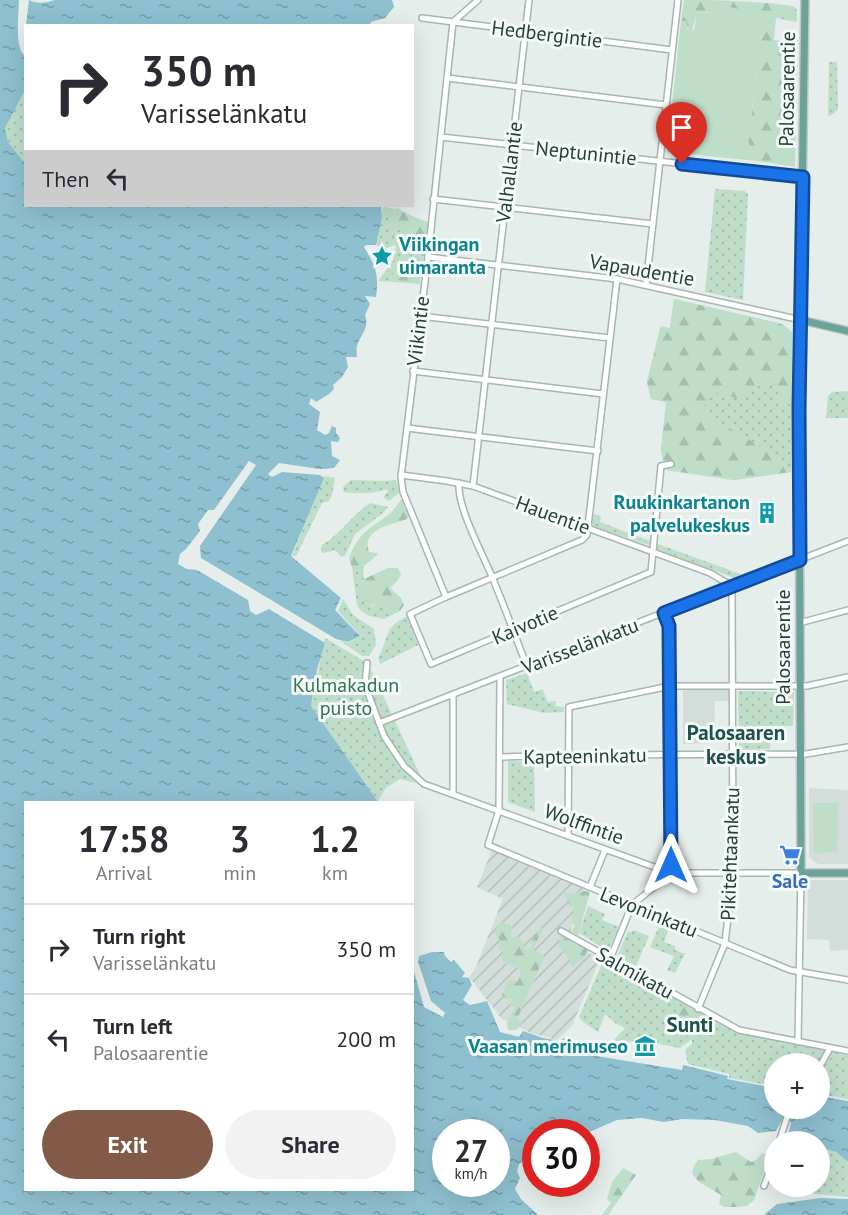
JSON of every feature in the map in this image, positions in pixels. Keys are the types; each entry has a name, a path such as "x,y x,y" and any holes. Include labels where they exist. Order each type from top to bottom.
{"main road":[{"name":"Palosaarentie","path":"801,873 799,410 805,0"},
{"name":"Vapaudentie","path":"801,320 848,331"},
{"name":"Wolffintie","path":"801,873 848,873"}],"street":[{"path":"453,22 478,0"},
{"name":"Valhallantie","path":"473,486 530,0"},
{"path":"646,285 678,0"},
{"name":"Hedbergintie","path":"422,18 672,50"},
{"name":"Viikintie","path":"446,597 403,492 401,475 428,257 453,22"},
{"path":"447,78 666,105"},
{"name":"Neptunintie","path":"441,137 803,177"},
{"path":"433,199 653,224"},
{"name":"Vapaudentie","path":"428,257 618,279 801,320"},
{"path":"446,597 582,540 587,535 618,279"},
{"path":"420,316 610,338"},
{"path":"413,371 603,394"},
{"path":"407,428 598,451"},
{"path":"652,552 661,466 671,464"},
{"name":"Hauentie","path":"401,475 473,486 717,576 732,586"},
{"path":"459,483 458,490 467,518 493,577 527,667"},
{"name":"Varisselänkatu","path":"379,723 848,541"},
{"name":"Kaivotie","path":"446,597 410,614 430,664 651,572 652,552"},
{"name":"Pikitehtaankatu","path":"698,1009 725,943 733,873 732,586"},
{"path":"799,623 848,610"},
{"path":"610,960 632,905 671,873 669,622 664,613"},
{"name":"Wolffintie","path":"367,663 365,685 379,723 404,766 424,784 671,873 801,873"},
{"path":"499,810 500,677"},
{"path":"568,836 569,707 670,686 800,686 848,677"},
{"path":"453,696 453,794"},
{"name":"Kapteeninkatu","path":"501,757 801,754 848,747"},
{"name":"Levoninkatu","path":"499,810 488,844 790,970 848,980"},
{"path":"590,887 605,850"},
{"name":"Palosaarentie","path":"798,1042 801,873"},
{"name":"Salmikatu","path":"561,930 610,960 739,1030 848,1051"},
{"path":"827,1053 830,1048"}],"shaded area":[{"path":"683,688 730,689 730,701 715,701 714,743 683,744"},
{"path":"809,788 848,790 848,864 819,864 809,857"},
{"path":"492,850 585,889 567,941 600,959 572,1026 557,1040 531,1033 501,1018 469,977 475,969 503,899 477,887"},
{"path":"808,880 848,880 848,950 830,951 829,940 807,939"}],"green space":[{"path":"684,0 766,3 793,6 797,10 797,22 776,18 774,40 798,41 795,167 757,161 748,142 761,34 727,6 713,13 697,12 691,35 687,22 681,21"},
{"path":"727,6 748,12 761,34 748,142 757,161 667,152 681,21 687,22 687,28 691,34 695,27 696,12 713,13"},
{"path":"829,62 837,62 838,110 828,116"},
{"path":"24,90 24,161 8,142 5,128"},
{"path":"715,189 745,191 748,194 743,300 705,292"},
{"path":"383,207 401,211 428,222 420,284 378,281 393,261 396,245 384,249 376,245"},
{"path":"398,208 427,228 421,246 411,242 401,230 391,228 388,212"},
{"path":"412,257 420,264 418,278 406,282 399,280 391,270 402,259"},
{"path":"674,299 782,324 792,332 791,472 734,480 666,470 661,451 666,402 651,399 647,382 660,328 670,328"},
{"path":"674,299 782,324 792,332 792,406 779,399 774,376 737,399 720,392 705,398 706,416 750,441 791,472 734,480 666,470 661,451 666,402 651,399 647,382 661,326 670,328"},
{"path":"848,391 848,418 826,418 828,396 832,392"},
{"path":"324,476 335,478 332,495 329,501 322,503 296,556 292,556"},
{"path":"351,480 396,480 400,492 389,501 383,497 388,492 387,489 366,493 344,492 343,487"},
{"path":"403,498 409,515 407,519 373,533 369,538 369,552 378,553 377,555 363,567 352,567 349,559 359,539 368,529 389,514"},
{"path":"370,503 388,507 355,534 345,556 342,557 335,550 324,553 321,551 322,545"},
{"path":"594,514 601,516 600,522 650,541 649,545 595,527 592,524"},
{"path":"655,543 746,577 737,579 659,550"},
{"path":"352,567 363,567 364,579 358,584 371,605 400,611 384,619 362,612 357,605"},
{"path":"388,568 398,568 401,574 390,588 401,598 404,605 400,611 373,605 364,597 358,584"},
{"path":"343,599 353,615 374,629 376,645 369,656 362,656 339,640 348,643 361,636 338,611"},
{"path":"408,616 418,645 380,664 378,658 388,633 394,624"},
{"name":"Kulmakadun puisto","path":"325,638 367,663 423,781 416,783 400,779 386,788 376,801 311,706"},
{"path":"527,673 534,692 542,689 548,702 556,701 555,706 564,707 564,712 544,713 507,704 506,680"},
{"path":"738,691 794,692 793,726 771,726 770,749 739,750"},
{"path":"508,761 534,762 535,812 508,802"},
{"path":"813,803 838,803 837,852 814,853"},
{"path":"563,892 570,894 590,892 578,936 571,931 575,926 571,921 574,908 569,904"},
{"path":"588,906 605,914 602,920 619,927 608,951 579,933"},
{"path":"501,922 513,926 511,935 521,939 526,951 531,947 531,942 540,928 543,928 533,950 544,955 543,959 517,1020 522,1023 517,1030 508,1030 507,1023 514,1008 510,1004 512,999 502,995 507,981 514,980 517,983 521,974 519,969 503,962 501,956 504,953 499,948 499,939 495,934"},
{"path":"666,924 670,926 664,942 675,946 675,950 685,954 675,973 667,970 674,956 650,947 658,929"},
{"path":"633,930 649,936 636,966 617,957 628,931 631,933"},
{"path":"561,936 588,950 573,967 559,946"},
{"path":"603,961 608,967 610,964 738,1033 848,1055 848,1099 830,1096 830,1053 764,1053 764,1084 729,1078 729,1074 688,1064 685,1050 692,1044 692,1039 680,1048 639,1040 621,1043 613,1041 625,1028 605,1014 598,1032 579,1017"},
{"path":"684,1005 700,1015 707,1023 701,1033 673,1036 673,1025"},
{"path":"830,1150 836,1152 848,1162 848,1197 830,1195"},
{"path":"736,1152 751,1162 764,1154 764,1171 754,1200 747,1206 724,1207 719,1204 721,1195 699,1182 692,1174 698,1160"},
{"path":"623,1168 636,1175 608,1215 602,1215 611,1203 607,1199 612,1182"}],"water":[{"path":"0,0 19,0 18,38 24,55 24,92 5,128 8,142 24,161 24,207 381,207 382,218 376,245 364,247 376,271 377,289 376,297 365,296 370,304 365,315 365,328 358,342 357,357 346,357 348,367 333,385 334,389 316,402 311,398 309,404 320,412 317,430 325,435 329,433 332,426 336,428 336,433 340,438 338,442 331,441 332,456 340,460 334,468 319,469 279,463 268,474 272,477 282,472 320,475 324,478 291,556 341,598 335,610 360,636 348,642 336,639 201,558 200,546 256,465 249,461 214,510 208,510 198,524 200,531 180,554 178,564 187,569 197,570 248,600 250,611 256,615 269,609 325,643 317,670 311,706 377,801 24,801 24,1191 414,1191 414,972 424,1007 443,1017 445,1013 431,1001 418,962 419,956 432,952 444,952 451,962 454,960 465,973 462,977 469,978 472,985 463,1000 470,1005 487,1001 500,1032 519,1037 523,1031 560,1041 564,1038 571,1042 569,1046 578,1053 682,1070 683,1065 728,1076 727,1079 764,1086 764,1119 830,1119 830,1098 848,1101 848,1162 836,1152 830,1150 830,1131 789,1131 791,1123 789,1120 781,1122 776,1131 758,1133 748,1126 714,1120 682,1119 664,1122 642,1118 617,1120 600,1127 600,1119 522,1119 522,1162 517,1171 520,1178 515,1189 521,1199 538,1215 0,1215"},
{"path":"29,0 42,3 55,0 392,0 394,7 385,18 370,24 26,24"},
{"path":"821,1198 848,1199 848,1215 764,1215 777,1204"}],"place":[{"name":"Viikingan uimaranta","path":"382,256"},
{"name":"Ruukinkartanon palvelukeskus","path":"767,513"},
{"name":"Sale","path":"790,855"},
{"name":"Vaasan merimuseo","path":"645,1046"}],"district":[{"name":"Palosaaren keskus","path":"736,744"},
{"name":"Sunti","path":"690,1024"}],"route":[{"path":"671,865 669,622 664,613 800,560 799,410 803,177 682,164"}]}
